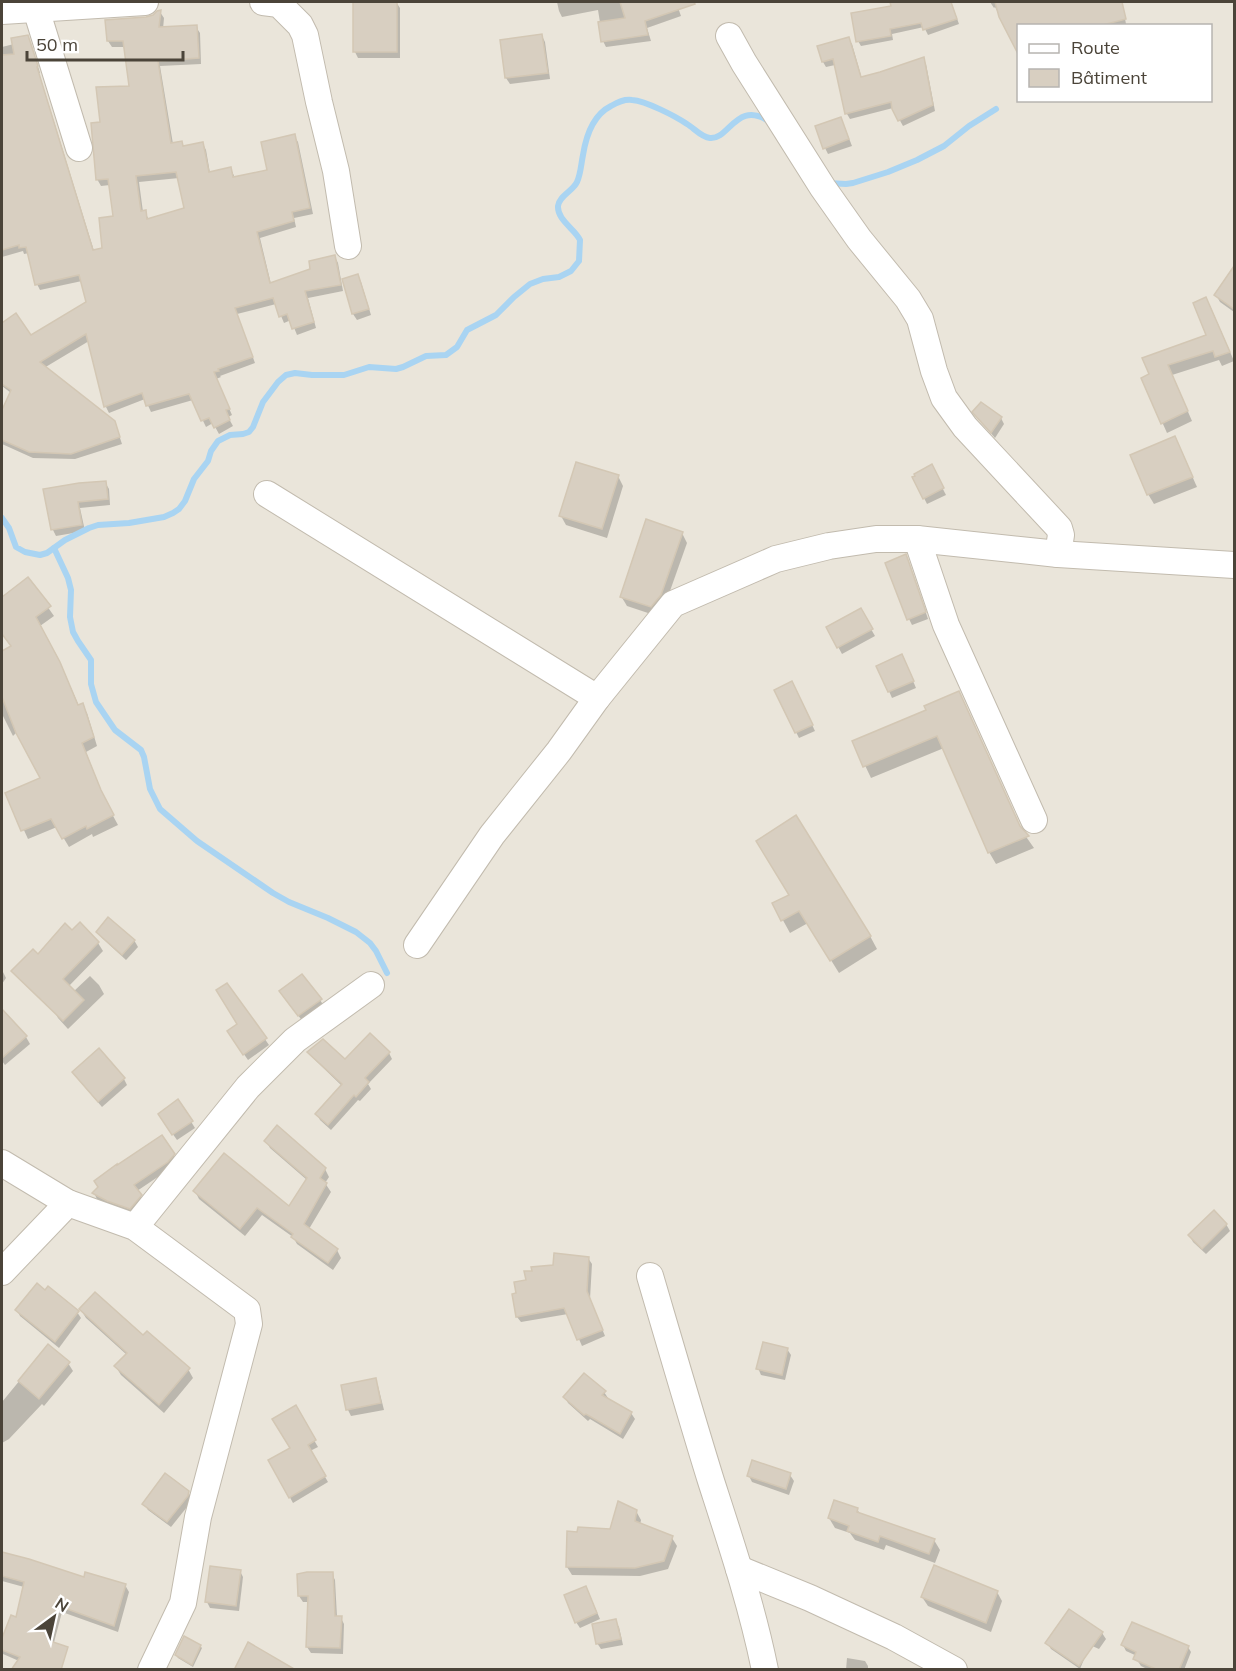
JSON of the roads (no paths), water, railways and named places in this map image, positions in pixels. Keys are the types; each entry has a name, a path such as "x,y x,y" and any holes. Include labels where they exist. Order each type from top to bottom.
{"street":[{"path":"2,11 145,2"},
{"path":"274,2 300,25 305,35 318,102 336,171 348,246"},
{"path":"36,9 79,148"},
{"path":"729,36 823,188 859,239 908,299 920,319 944,399 965,427 1059,528 1061,535 1058,554"},
{"path":"267,494 597,698"},
{"path":"417,945 492,835 559,751 597,698 673,604 776,559 829,546 876,539 917,539 1058,554 1234,565"},
{"path":"917,539 946,625 1034,820"},
{"path":"135,1227 248,1088 295,1040 371,985"},
{"path":"2,1163 68,1203 135,1227 247,1310 249,1324 198,1517 183,1603 151,1670"},
{"path":"2,1272 68,1203"},
{"path":"650,1276 739,1569 765,1670"},
{"path":"739,1569 810,1598 894,1637 954,1670"}],"waterway":[{"path":"2,518 9,528 16,547 25,552 40,555 47,553 65,540 98,525 164,517 179,509 185,501 194,479 208,461 218,441 230,435 249,432 263,402 286,375 295,373 344,375 369,367 396,369 426,356 446,355 457,347 467,330 496,315 530,284 543,279 559,277 571,271 579,261 580,240 560,216 559,202 577,182 586,141 595,120 616,103 624,100 645,103 675,117 710,138 717,137 742,117 749,115 759,116 770,122"},
{"path":"828,183 853,183 917,160 944,146 969,126 996,109"},
{"path":"54,548 71,590 70,617 73,632 91,660 91,684 96,702 115,730 141,750 150,789 160,809 197,841 273,893 356,932 370,943 387,973"}]}
